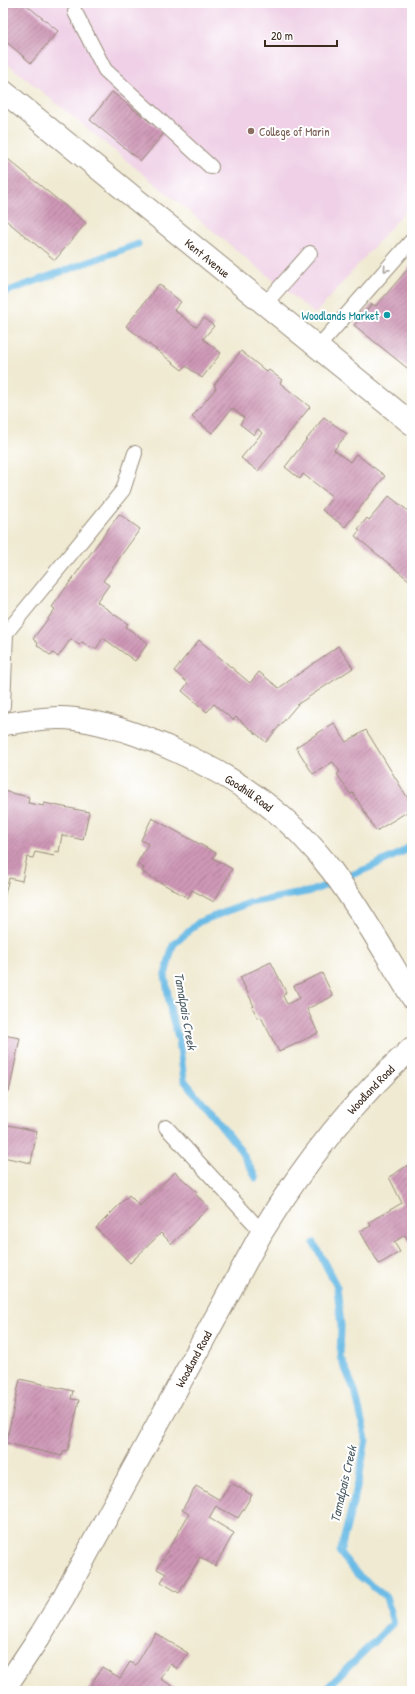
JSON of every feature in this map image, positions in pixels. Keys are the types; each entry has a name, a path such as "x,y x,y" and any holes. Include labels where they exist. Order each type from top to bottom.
{"street":[{"name":"Kent Avenue","path":"3,92 412,424"},
{"name":"Goodhill Road","path":"3,724 39,719 75,719 144,736 209,766 258,797 295,829 332,870 412,997"},
{"name":"Woodland Road","path":"3,1691 63,1598 262,1232 288,1189 321,1144 369,1089 412,1048"}],"lane":[{"path":"75,12 105,70 211,167"},
{"path":"318,347 412,240"},
{"path":"265,304 310,253"},
{"path":"3,706 6,634 123,490 135,453"},
{"path":"166,1127 262,1232"}],"shaded area":[{"name":"College of Marin","path":"3,3 412,3 412,203 315,314 3,60"}],"building":[{"path":"3,3 24,3 58,31 31,63 3,39"},
{"path":"112,92 164,133 141,161 90,120"},
{"path":"3,155 86,223 55,260 3,218"},
{"name":"Woodlands Market","path":"412,264 412,372 354,325 372,304 376,306"},
{"path":"159,284 181,302 174,310 196,327 204,318 214,326 203,339 221,353 202,378 186,366 182,370 126,326"},
{"path":"241,351 267,372 269,370 282,380 280,383 310,407 258,471 241,458 262,433 258,429 254,435 240,424 244,418 232,408 212,433 192,417 216,388 214,385"},
{"path":"324,417 347,434 334,450 350,462 356,454 385,476 345,527 322,510 333,497 303,474 300,479 285,467"},
{"path":"389,496 412,514 412,579 410,581 355,536 360,530 358,529 367,518 369,520"},
{"path":"119,514 140,529 103,581 109,585 97,602 128,624 126,627 148,643 135,661 103,638 96,649 91,648 82,642 79,645 71,639 58,657 53,653 51,656 37,645 38,643 33,639 55,609 52,607"},
{"path":"199,640 250,683 259,672 279,688 338,646 353,668 298,704 266,742 236,717 233,720 214,704 207,712 182,691 188,683 174,671"},
{"path":"334,723 346,742 366,730 412,805 412,809 376,831 353,793 350,794 337,774 340,772 333,762 313,774 296,747"},
{"path":"3,791 29,797 28,803 44,806 44,803 89,812 83,840 62,835 59,852 55,851 54,856 35,852 33,858 27,857 22,881 9,878 4,898 3,897"},
{"path":"152,818 216,853 213,858 232,869 214,902 192,890 188,898 142,872 144,868 137,864 148,844 141,840"},
{"path":"271,962 286,992 283,996 287,1004 300,998 294,986 322,973 333,996 307,1009 318,1033 279,1052 261,1017 258,1018 252,1007 254,1006 240,977"},
{"path":"3,1035 20,1038 9,1092 3,1091"},
{"path":"3,1124 37,1131 31,1163 3,1157"},
{"path":"412,1163 412,1247 405,1235 394,1242 400,1252 379,1264 360,1231 371,1226 369,1222 402,1203 389,1177"},
{"path":"175,1172 197,1192 195,1194 209,1207 172,1244 161,1233 130,1263 96,1228 129,1195 140,1206"},
{"path":"20,1379 73,1391 71,1399 79,1400 68,1450 63,1452 62,1456 6,1443"},
{"path":"231,1483 252,1495 238,1518 216,1506 209,1518 234,1533 215,1566 200,1557 179,1593 161,1582 166,1574 157,1569 189,1514 182,1510 196,1486 220,1500"},
{"path":"155,1633 188,1653 178,1669 170,1664 161,1679 181,1691 87,1691 102,1667 120,1678 130,1662 136,1665"}],"waterway":[{"path":"3,293 138,244"},
{"name":"Tamalpais Creek","path":"256,1178 240,1149 184,1080 179,1040 171,1014 165,975 173,945 199,922 249,903 312,891 371,867 404,851 412,844"},
{"name":"Tamalpais Creek","path":"314,1243 337,1287 341,1326 340,1357 355,1391 366,1439 359,1479 340,1553 358,1575 386,1597 393,1623 324,1691"}],"place":[{"name":"College of Marin","path":"251,131"},
{"name":"Woodlands Market","path":"387,315"}]}
